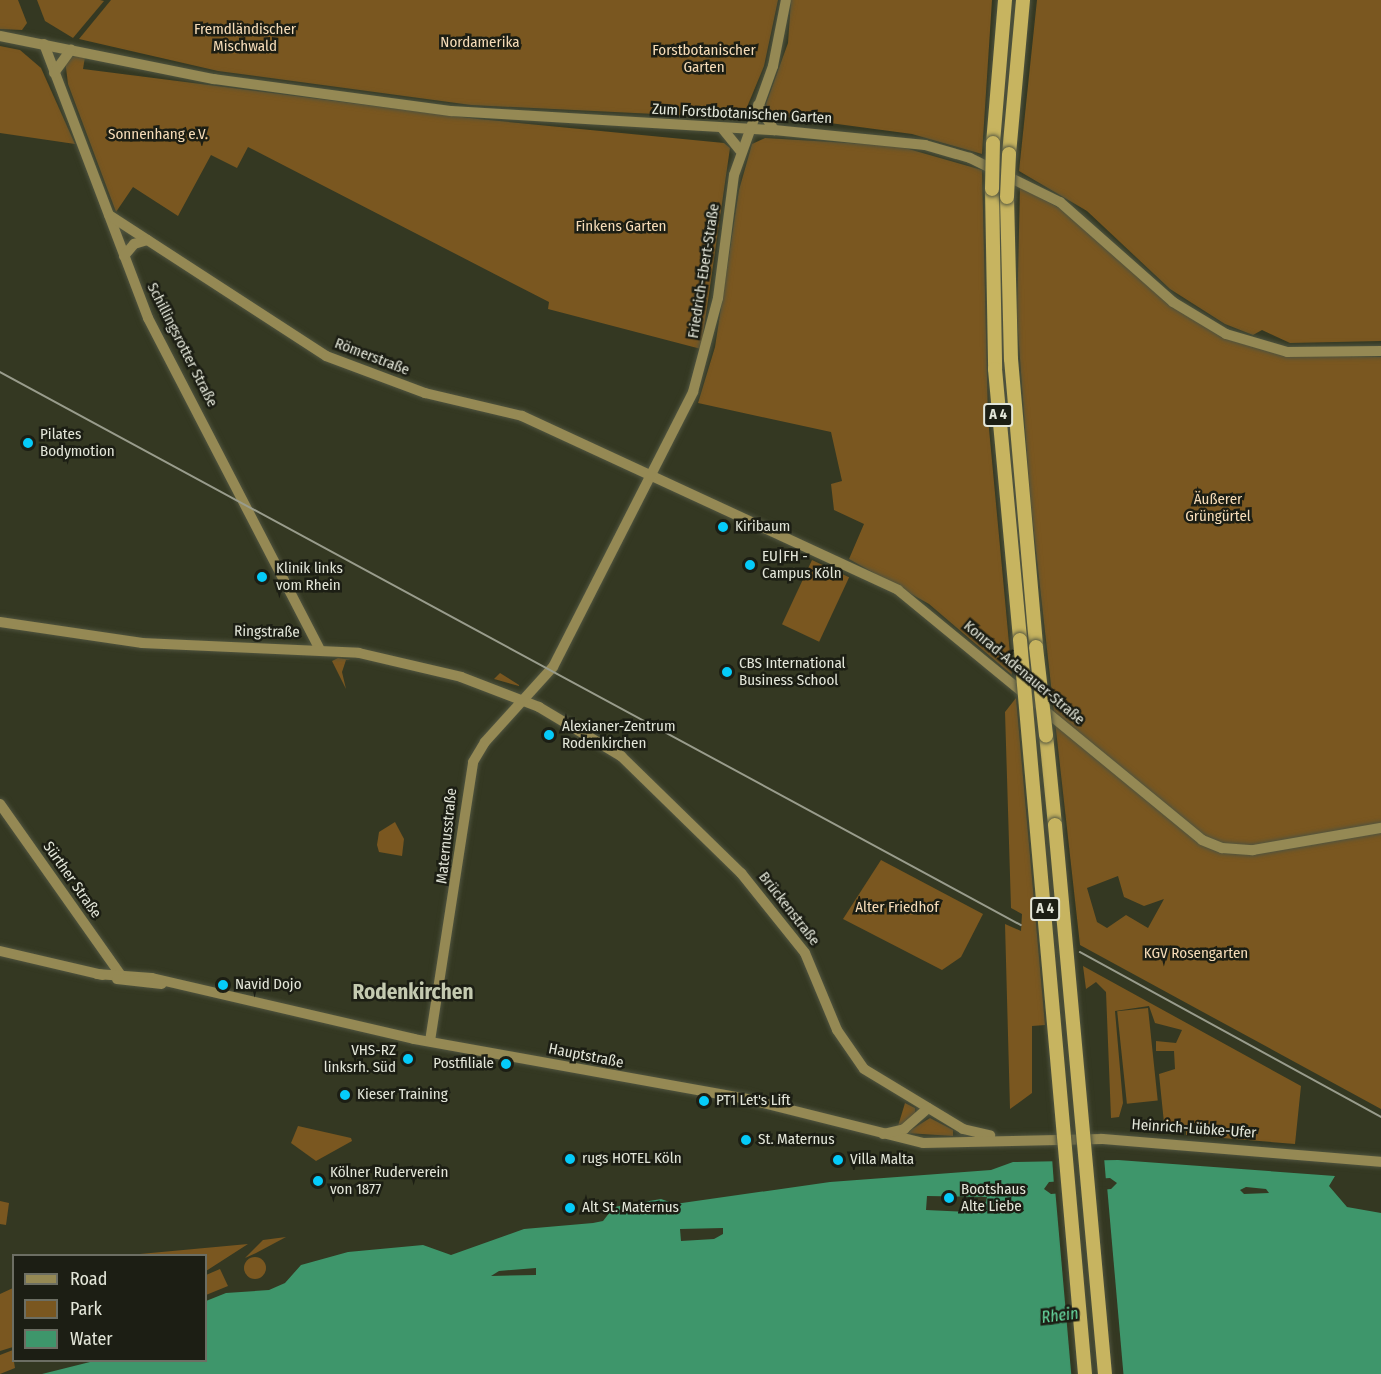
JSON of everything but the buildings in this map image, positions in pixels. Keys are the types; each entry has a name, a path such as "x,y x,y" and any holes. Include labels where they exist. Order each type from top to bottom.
{"highway":[{"name":"A 4","path":"1005,0 993,143 995,369 1085,1374"},
{"name":"A 4","path":"1023,0 1007,197 1011,359 1036,647 1055,825 1106,1374"}],"street":[{"name":"Friedrich-Ebert-Straße","path":"555,663 647,477 693,392 706,356 740,150 778,48 786,0"},
{"name":"Zum Forstbotanischen Garten","path":"0,36 214,79 451,111 774,130 898,140 970,158 1069,208 1173,302 1226,334 1287,352 1381,351"},
{"name":"Schillingsrotter Straße","path":"44,44 148,318 319,648"},
{"path":"54,73 71,50"},
{"path":"758,105 774,130"},
{"path":"722,128 740,150"},
{"name":"Römerstraße","path":"109,215 326,356 425,393 508,410 647,477"},
{"path":"124,256 134,243 147,240"},
{"name":"Konrad-Adenauer-Straße","path":"647,477 908,596 1202,840 1244,851 1381,828"},
{"name":"Ringstraße","path":"0,621 142,643 319,648 422,666 527,701"},
{"name":"Maternusstraße","path":"430,1041 470,774 483,744 527,701 555,663"},
{"name":"Brückenstraße","path":"527,701 607,745 712,841 805,953 853,1057 878,1080 963,1129 1005,1137"},
{"name":"Sürther Straße","path":"0,804 123,978"},
{"path":"0,951 123,978"},
{"path":"97,974 111,960"},
{"name":"Hauptstraße","path":"111,960 137,976 162,984"},
{"name":"Hauptstraße","path":"123,978 137,976"},
{"name":"Hauptstraße","path":"123,978 162,984 430,1041 747,1099 923,1143 1005,1137"},
{"path":"880,1134 904,1129 928,1108"},
{"name":"Heinrich-Lübke-Ufer","path":"1005,1137 1243,1146 1381,1162"}],"green space":[{"path":"0,0 18,0 27,23 22,30 0,29"},
{"path":"37,0 104,1 73,38 45,21"},
{"name":"Forstbotanischer Garten","path":"111,0 778,0 764,66 745,112 736,118 471,105 218,71 79,39"},
{"path":"791,0 992,0 982,154 912,134 770,115 766,104 788,43"},
{"path":"1037,0 1381,0 1381,341 1290,343 1262,330 1253,335 1225,324 1170,289 1087,211 1019,171"},
{"path":"0,46 20,50 41,68 75,144 0,133"},
{"path":"75,56 85,57 83,69 478,119 724,143 730,148 701,349 548,309 549,302 248,147 237,168 211,155 178,216 133,187 116,212 68,84 65,60"},
{"path":"765,138 898,146 982,170 988,418 1012,675 929,604 849,559 864,524 834,510 831,484 842,481 831,432 698,403 715,347 739,190 752,144"},
{"name":"Äußerer Grüngürtel","path":"1020,187 1061,209 1170,305 1223,338 1287,356 1381,357 1381,1109 1080,945 1030,497 1017,317","holes":["1118,876 1124,897 1144,906 1164,899 1148,928 1126,915 1107,928 1097,922 1087,888"]},
{"path":"812,560 849,577 819,642 782,624"},
{"path":"338,658 351,660 346,660 342,672 346,689 332,661"},
{"path":"500,673 519,685 519,686 494,679"},
{"path":"1016,698 1045,1025 1032,1026 1032,1093 1010,1109 1005,924 1021,931 1022,914 1011,908 1005,712"},
{"path":"395,822 404,839 402,856 379,852 377,845 379,832"},
{"name":"Alter Friedhof","path":"881,860 983,914 961,957 942,970 843,919"},
{"path":"1083,966 1301,1086 1295,1144 1186,1135 1186,1125 1164,1123 1159,1074 1175,1069 1174,1051 1156,1051 1156,1041 1176,1043 1182,1030 1155,1023 1149,1006 1115,1011 1123,1103 1119,1117 1111,1118 1106,992 1096,982 1086,989"},
{"path":"1148,1008 1158,1100 1127,1104 1117,1011"},
{"path":"905,1103 915,1108 915,1118 898,1126"},
{"path":"930,1118 953,1130 953,1136 906,1133"},
{"path":"298,1126 351,1138 352,1141 316,1161 291,1143"},
{"path":"0,1201 9,1203 6,1225 0,1224"},
{"path":"286,1237 256,1253 245,1258 263,1240"},
{"path":"248,1244 207,1270 207,1254 140,1254"},
{"path":"255,1257 263,1260 266,1268 263,1276 255,1279 247,1276 244,1268 247,1260"},
{"path":"220,1269 228,1286 207,1295 207,1275"},
{"path":"12,1288 12,1347 0,1351 0,1294"},
{"path":"12,1350 12,1362 15,1368 0,1374 0,1355"}],"water":[{"name":"Rhein","path":"1118,1160 1335,1176 1329,1186 1347,1207 1381,1213 1381,1374 42,1374 90,1362 207,1362 207,1301 226,1293 269,1290 285,1283 301,1265 348,1252 423,1245 451,1255 524,1229 603,1221 614,1207 661,1199 675,1204 830,1182 991,1170 1013,1162","holes":["1110,1178 1117,1183 1111,1189 1051,1194 1044,1189 1049,1182"]}],"pier":[{"path":"1052,1157 1104,1157 1106,1181 1054,1185"},
{"path":"1107,1186 1123,1374 1071,1374 1055,1191"},
{"path":"1246,1187 1266,1189 1269,1193 1244,1194 1240,1190"},
{"path":"927,1196 987,1197 986,1202 970,1204 969,1212 926,1210"},
{"path":"723,1228 723,1234 714,1239 681,1241 680,1229"},
{"path":"536,1268 536,1275 491,1276 499,1271"}],"tram line":[{"path":"0,372 1021,925"},
{"path":"1080,952 1381,1117"}],"place":[{"name":"Pilates Bodymotion","path":"28,443"},
{"name":"Kiribaum","path":"723,527"},
{"name":"EU|FH - Campus Köln","path":"750,565"},
{"name":"Klinik links vom Rhein","path":"262,577"},
{"name":"CBS International Business School","path":"727,672"},
{"name":"Alexianer-Zentrum Rodenkirchen","path":"549,735"},
{"name":"Navid Dojo","path":"223,985"},
{"name":"VHS-RZ linksrh. Süd","path":"408,1059"},
{"name":"Postfiliale","path":"506,1064"},
{"name":"Kieser Training","path":"345,1095"},
{"name":"PT1 Let's Lift","path":"704,1101"},
{"name":"St. Maternus","path":"746,1140"},
{"name":"rugs HOTEL Köln","path":"570,1159"},
{"name":"Villa Malta","path":"838,1160"},
{"name":"Kölner Ruderverein von 1877","path":"318,1181"},
{"name":"Bootshaus Alte Liebe","path":"949,1198"},
{"name":"Alt St. Maternus","path":"570,1208"}],"district":[{"name":"Rodenkirchen","path":"413,992"}],"park label":[{"name":"Fremdländischer Mischwald","path":"245,38"},
{"name":"Nordamerika","path":"480,43"},
{"name":"Sonnenhang e.V.","path":"158,135"},
{"name":"Finkens Garten","path":"621,227"},
{"name":"KGV Rosengarten","path":"1196,954"}]}
